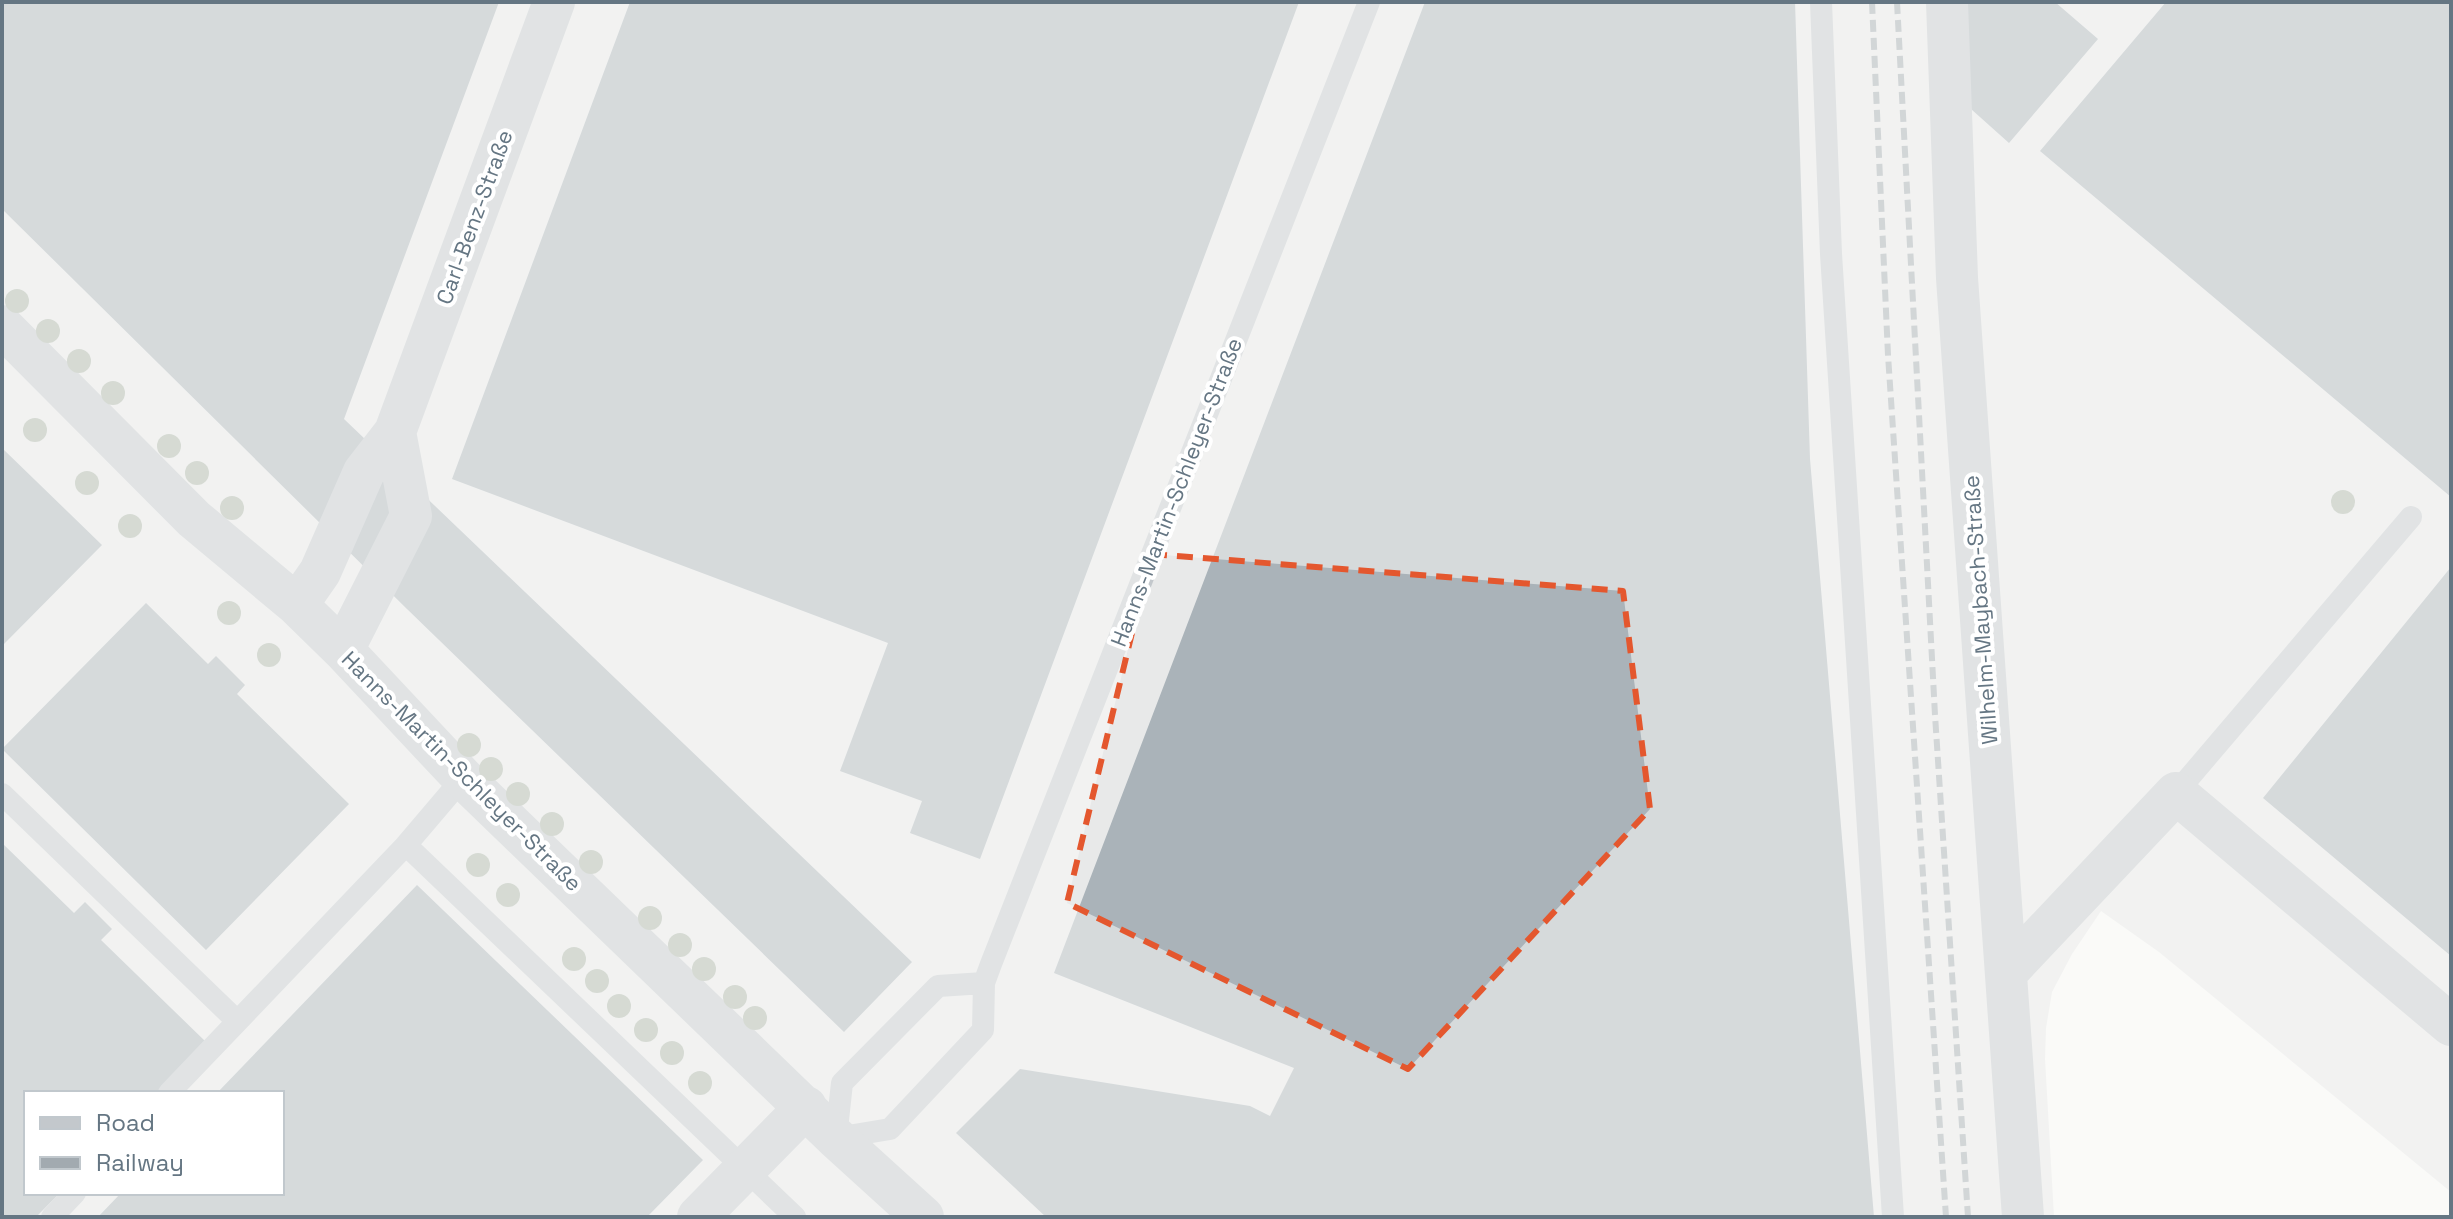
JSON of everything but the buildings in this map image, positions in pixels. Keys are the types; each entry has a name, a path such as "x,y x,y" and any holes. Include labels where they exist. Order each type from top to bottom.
{"street":[{"name":"Carl-Benz-Straße","path":"297,605 320,572 364,472 395,432 554,2"},
{"name":"Wilhelm-Maybach-Straße","path":"1947,2 1957,278 2023,1217"},
{"name":"Hanns-Martin-Schleyer-Straße","path":"2,326 194,519 297,605 463,778 836,1138 923,1217"},
{"path":"343,650 411,516 395,432"},
{"path":"2006,973 2176,793 2451,1025"},
{"path":"698,1217 806,1107"}],"lane":[{"name":"Hanns-Martin-Schleyer-Straße","path":"984,983 1369,2"},
{"path":"1821,2 1831,254 1893,1217"},
{"path":"2176,793 2411,517"},
{"path":"171,1091 406,845 463,778"},
{"path":"2,794 237,1021"},
{"path":"406,845 795,1217"},
{"path":"984,983 983,1030 890,1129 836,1138 842,1083 938,986 984,983"},
{"path":"52,1217 73,1195"}],"highlighted area":[{"path":"1151,554 1623,591 1650,809 1408,1069 1067,903"}],"shaded area":[{"path":"2,2 2451,2 2451,1192 2159,952 2101,911 2072,954 2052,992 2046,1028 2054,1217 2,1217"}],"railway":[{"path":"1872,2 1888,355 1946,1217"},
{"path":"1897,2 1935,715 1968,1217"}]}
